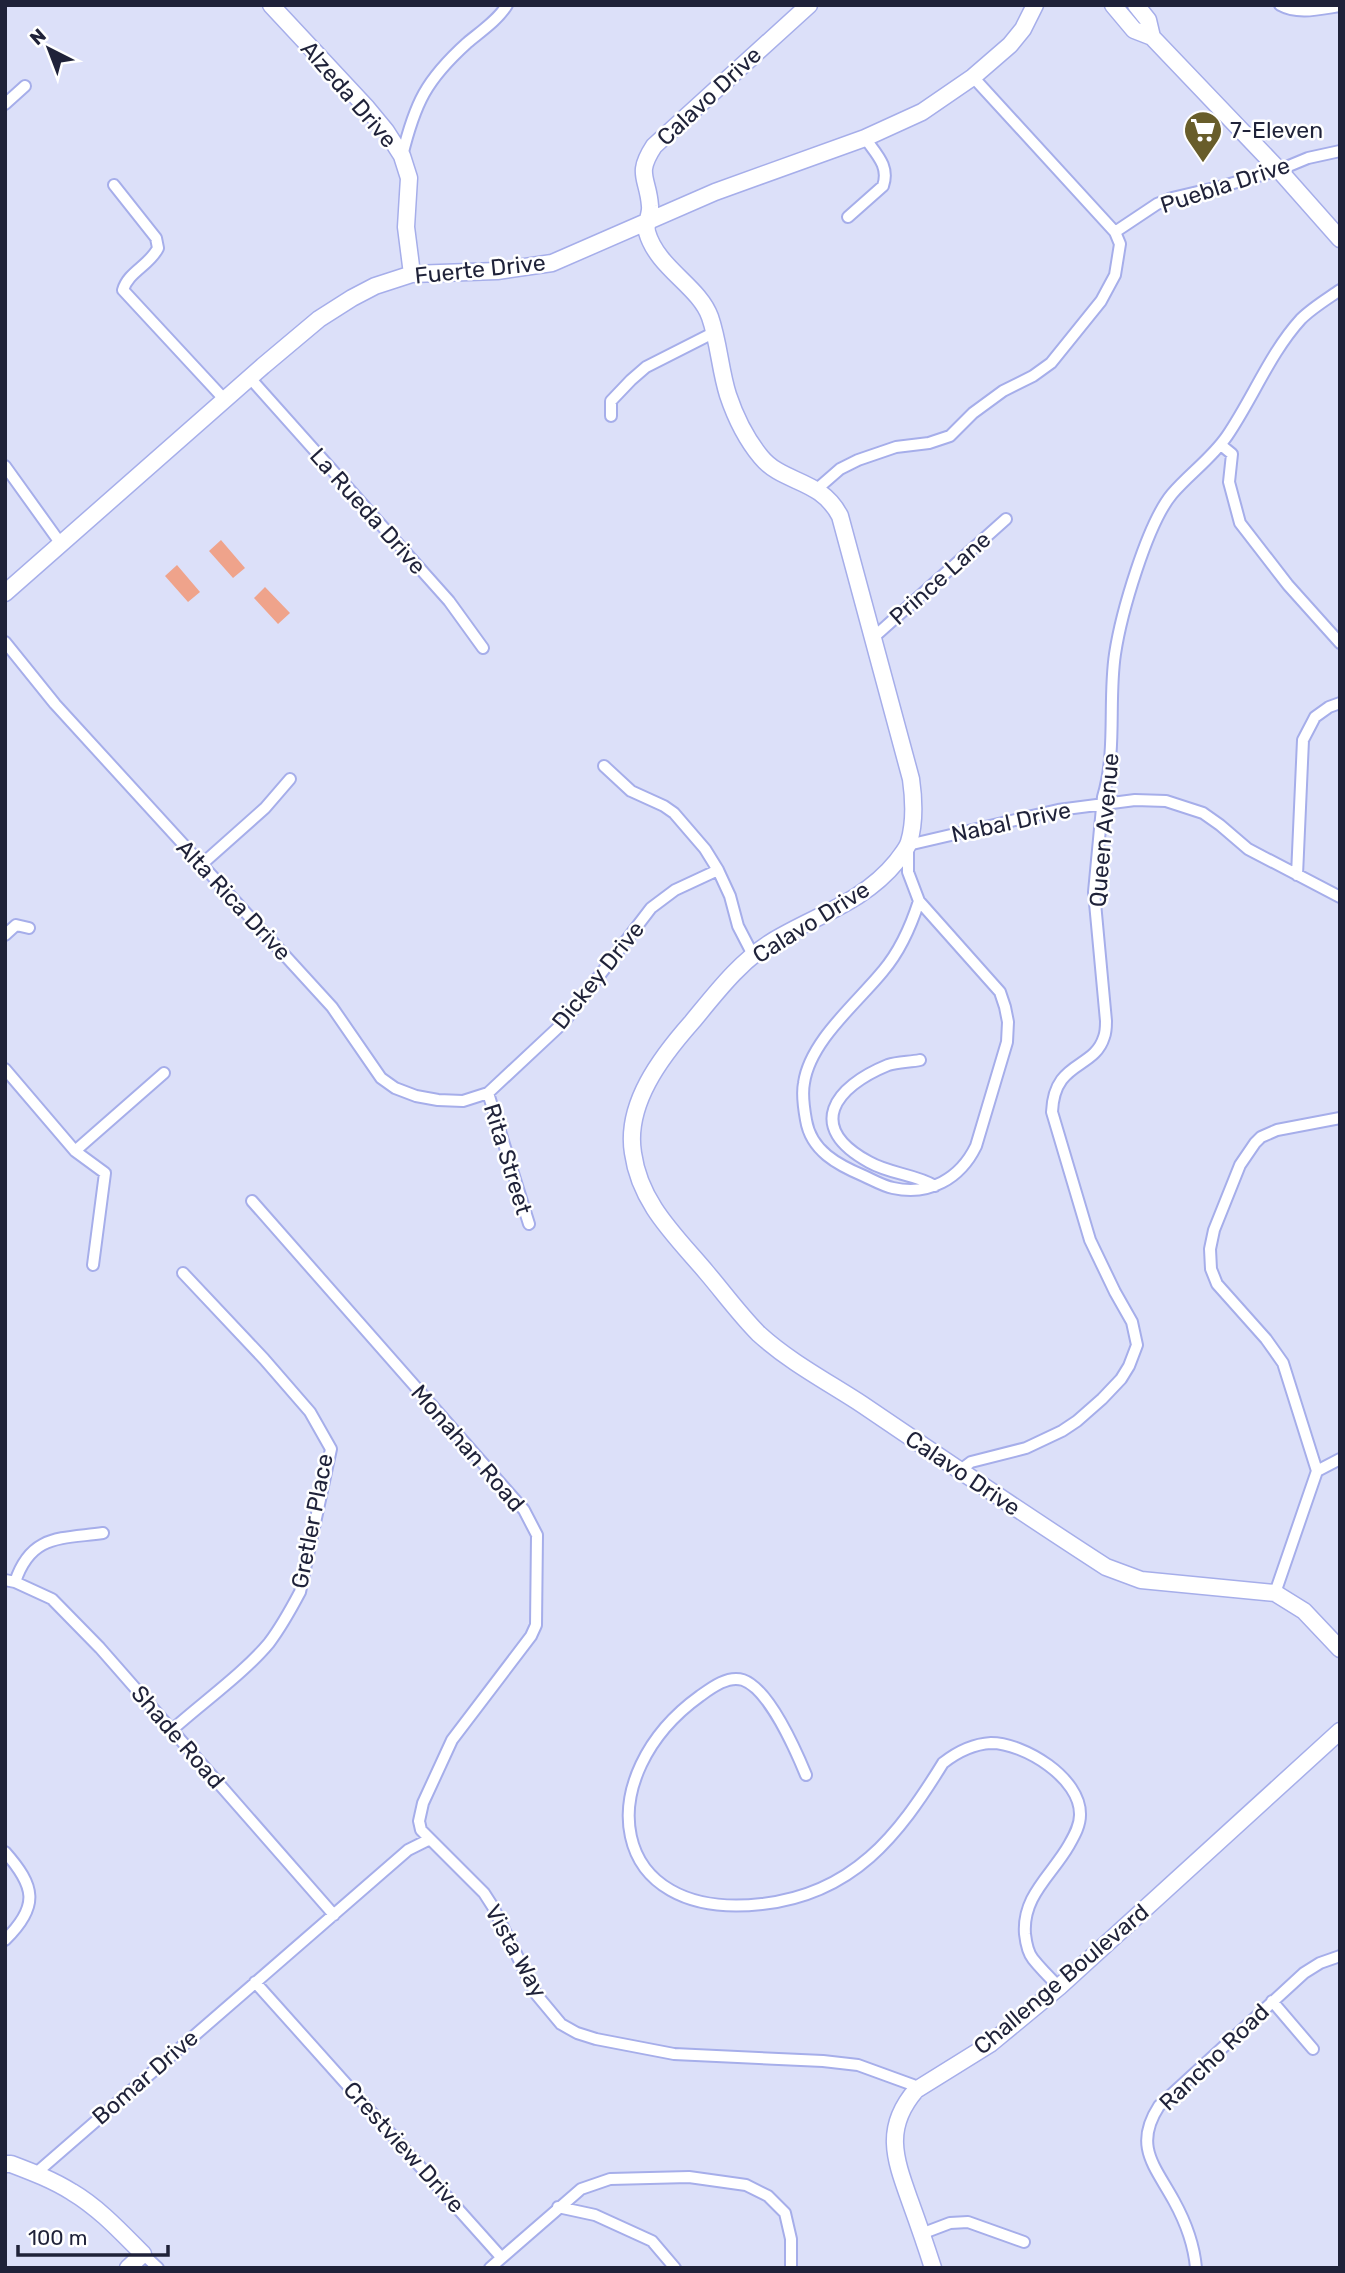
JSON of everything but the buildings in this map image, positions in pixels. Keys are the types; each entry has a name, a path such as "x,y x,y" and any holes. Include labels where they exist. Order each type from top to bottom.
{"street":[{"name":"Alzeda Drive","path":"271,5 367,108 402,156 409,178 406,227 412,274"},
{"path":"402,156 409,125 430,81 446,62 507,5"},
{"name":"Calavo Drive","path":"809,5 654,146 644,165 643,177 651,207 646,230 660,256 709,313 728,395 754,448 774,469 817,489 834,505 840,516 911,779 914,800 908,845 894,864 869,888 827,915 752,955 682,1032 644,1090 636,1109 632,1151 637,1172 645,1195 672,1233 760,1334 798,1365 1106,1567 1140,1580 1275,1593 1304,1611 1340,1649"},
{"name":"Fuerte Drive","path":"5,593 250,377 345,302 375,286 412,274 497,271 541,266 588,249 715,192 864,138 922,111 973,78 1017,37 1035,5"},
{"path":"1113,5 1134,30 1152,37 1279,170 1340,239"},
{"path":"1136,5 1148,20 1152,37"},
{"path":"1280,5 1301,11 1340,6"},
{"path":"817,489 840,469 859,460 896,447 929,443 950,436 993,398 1051,363 1101,301 1115,275 1120,244 1115,232 973,78"},
{"path":"5,104 25,86"},
{"path":"848,217 883,186 885,181 884,166 864,138"},
{"name":"Puebla Drive","path":"1115,232 1157,204 1172,198 1340,151"},
{"path":"114,185 156,238 158,248 125,282 123,290 225,400"},
{"name":"Queen Avenue","path":"959,1471 971,1462 1026,1448 1077,1421 1121,1379 1137,1345 1132,1322 1090,1240 1052,1112 1054,1097 1063,1077 1098,1050 1105,1037 1106,1021 1094,892 1102,803 1112,738 1114,655 1136,572 1165,502 1220,445 1249,403 1285,339 1303,317 1340,290"},
{"path":"611,416 611,401 646,367 715,332"},
{"name":"La Rueda Drive","path":"250,377 449,601 482,648"},
{"path":"1220,445 1231,454 1229,482 1240,523 1288,585 1340,643"},
{"path":"5,466 61,544"},
{"name":"Prince Lane","path":"874,637 1006,519"},
{"name":"Alta Rica Drive","path":"5,642 55,704 331,1007 376,1071 388,1083 402,1092 439,1100 463,1101 488,1093"},
{"path":"1297,875 1304,740 1315,718 1329,707 1340,703"},
{"path":"604,766 631,791 674,813 705,849 730,896 738,926 752,955"},
{"path":"201,865 265,808 290,779"},
{"name":"Nabal Drive","path":"908,845 1058,810 1135,800 1158,801 1203,813 1248,849 1340,897"},
{"path":"908,845 908,872 919,901 1000,992 1008,1022 1007,1042 970,1158 946,1181 915,1190 892,1188 837,1165 820,1150 808,1128 804,1082 814,1055 829,1031 884,971 896,954 919,901"},
{"name":"Dickey Drive","path":"488,1093 564,1022 651,908 675,890 718,870"},
{"path":"5,935 16,925 29,928"},
{"path":"920,1060 890,1064 848,1088 836,1103 833,1123 841,1141 869,1162 935,1186"},
{"path":"5,1069 75,1151 105,1173 93,1265"},
{"path":"75,1151 164,1073"},
{"name":"Rita Street","path":"488,1093 529,1224"},
{"path":"1275,1593 1317,1471 1283,1363 1266,1339 1217,1284 1209,1255 1214,1230 1240,1165 1255,1143 1261,1137 1277,1130 1340,1118"},
{"name":"Monahan Road","path":"252,1201 524,1510 537,1535 536,1625 531,1636 452,1740 423,1803 419,1821 421,1830 430,1839"},
{"name":"Gretler Place","path":"172,1730 258,1654 275,1634 300,1592 331,1449 310,1412 183,1273"},
{"path":"1317,1471 1340,1459"},
{"path":"10,1581 22,1563 37,1548 53,1540 103,1534"},
{"name":"Shade Road","path":"10,1581 52,1599 100,1648 334,1915"},
{"path":"806,1775 791,1738 751,1685 740,1679 730,1679 714,1686 667,1723 640,1763 632,1787 629,1812 632,1843 639,1862 657,1883 674,1894 708,1903 760,1904 803,1895 844,1876 872,1855 909,1817 943,1763 950,1757 977,1745 993,1743 1010,1746 1058,1772 1070,1785 1079,1807 1078,1829 1065,1853 1035,1892 1027,1909 1025,1933 1032,1958 1059,1987"},
{"name":"Challenge Boulevard","path":"933,2268 898,2170 894,2150 898,2120 905,2104 916,2090 990,2044 1059,1987 1340,1731"},
{"path":"255,1982 408,1850 430,1839"},
{"name":"Vista Way","path":"430,1839 484,1893 536,1994 561,2024 577,2033 674,2054 858,2065 913,2085 916,2090"},
{"path":"5,1852 24,1874 29,1896 27,1913 5,1940"},
{"name":"Rancho Road","path":"1196,2268 1195,2255 1185,2224 1150,2158 1147,2140 1150,2122 1159,2106 1272,2001 1312,1968 1340,1956"},
{"name":"Bomar Drive","path":"35,2174 255,1982"},
{"name":"Crestview Drive","path":"255,1982 501,2257"},
{"path":"1272,2001 1313,2049"},
{"path":"5,2164 12,2164 74,2193 109,2220 158,2268"},
{"path":"491,2268 558,2207 582,2189 610,2179 689,2177 746,2185 768,2196 785,2213 791,2239 791,2268"},
{"path":"558,2207 595,2215 652,2241 674,2268"},
{"path":"921,2234 950,2223 968,2222 1024,2242"},
{"path":"128,2268 143,2254"}],"shaded area":[{"path":"221,540 245,568 233,578 209,551"},
{"path":"177,565 200,592 188,602 165,576"},
{"path":"265,587 290,613 278,624 254,598"}],"place":[{"name":"7-Eleven","path":"1203,164"}]}
